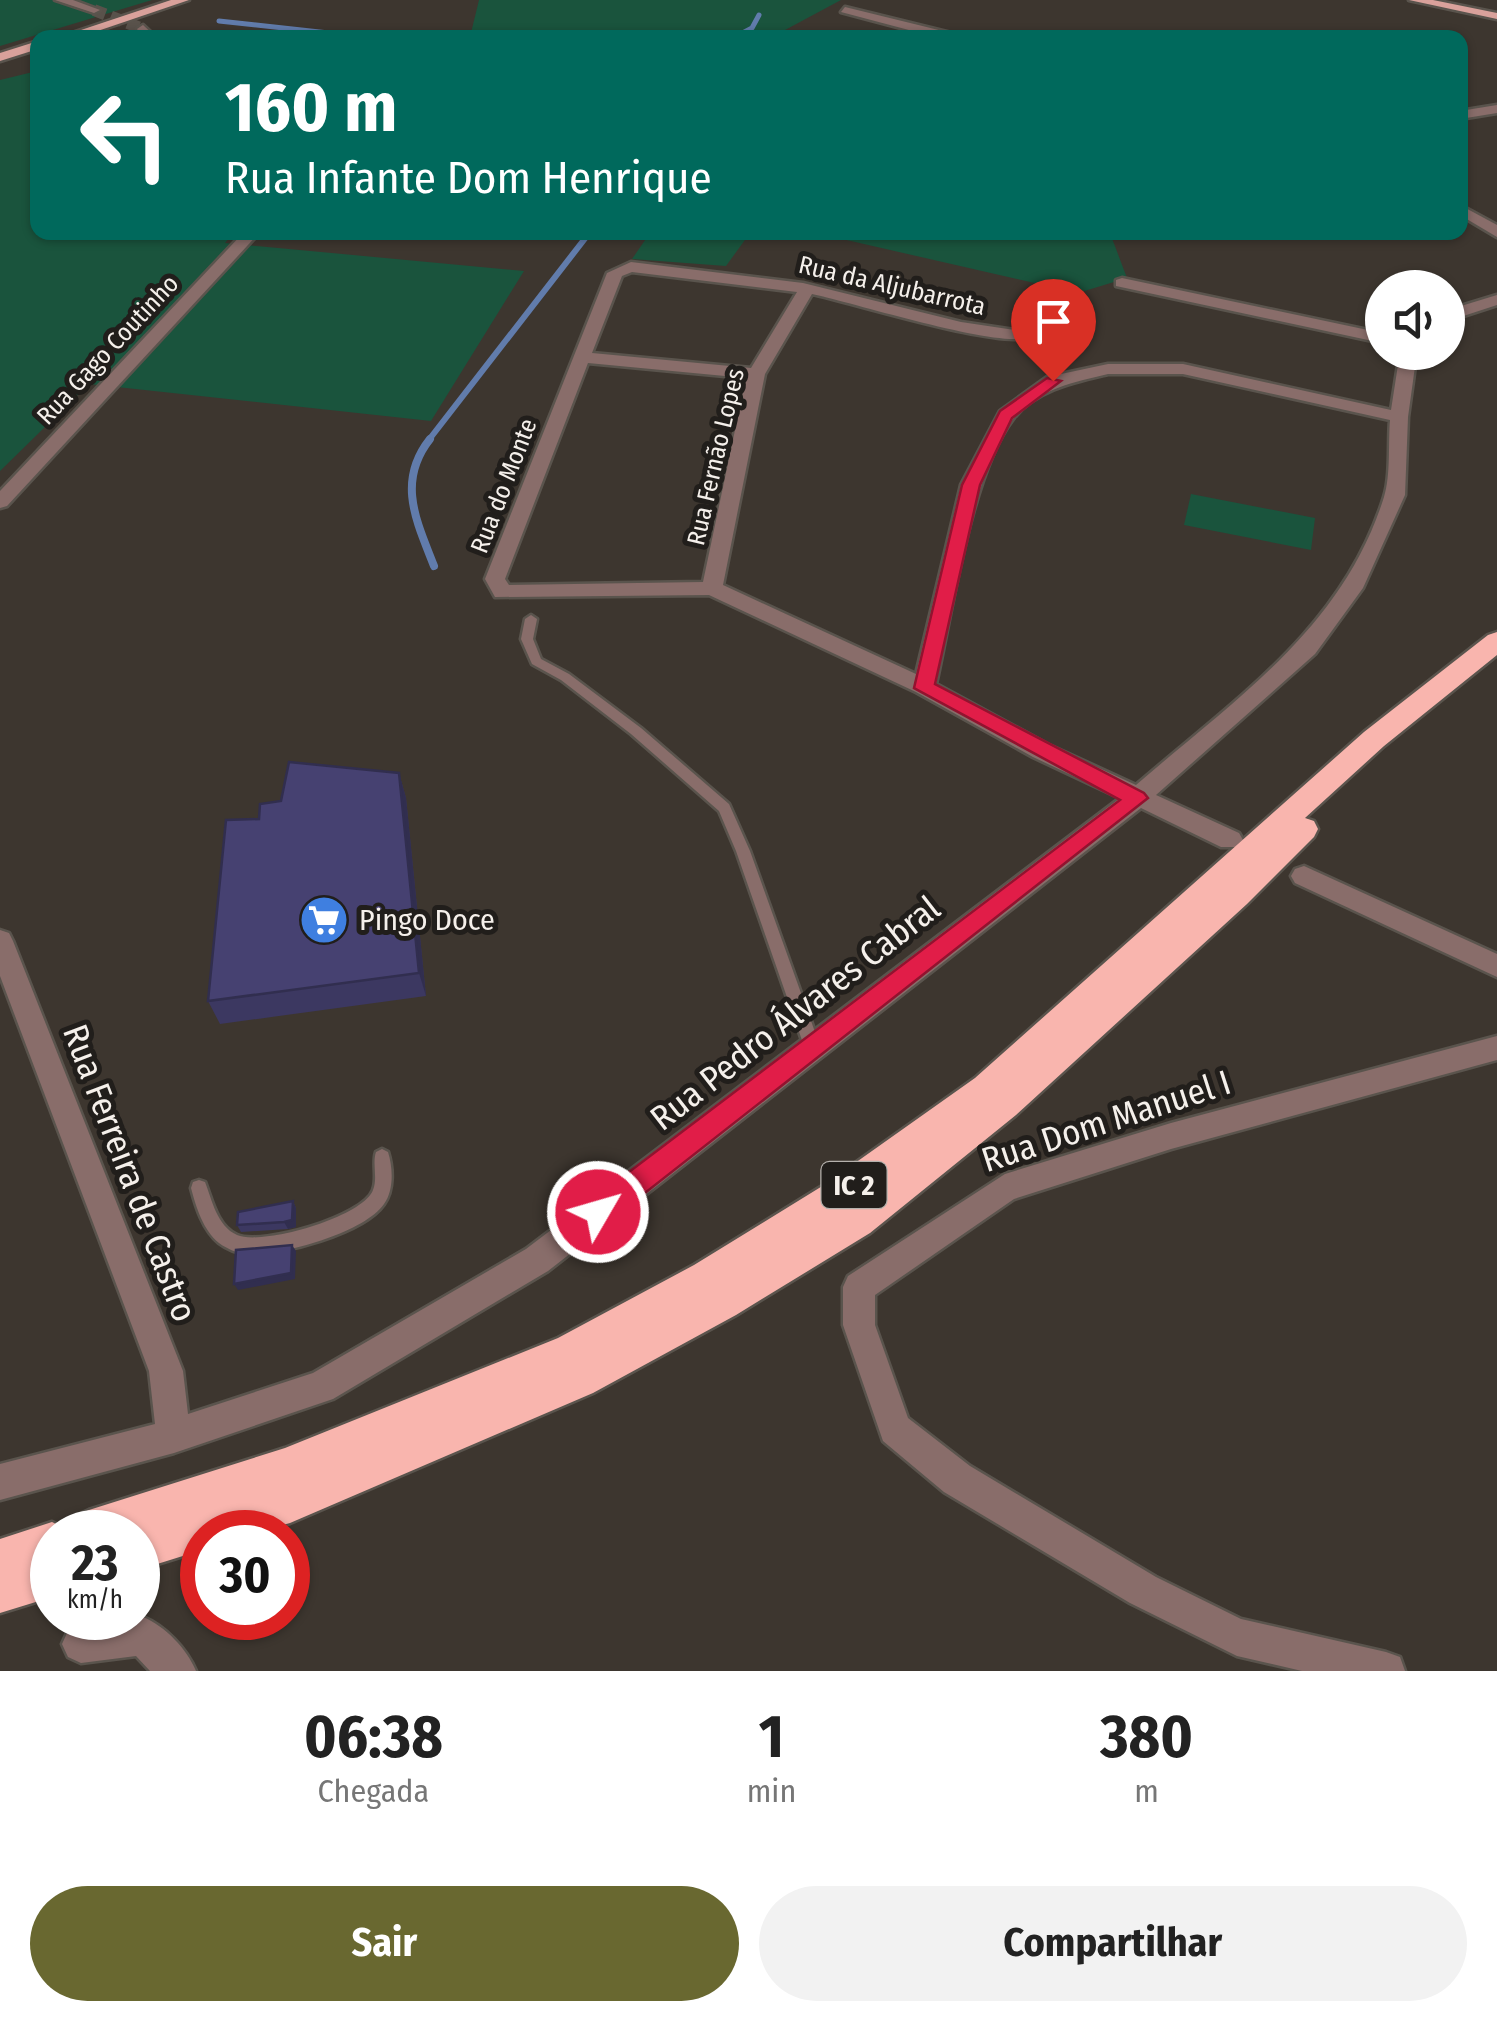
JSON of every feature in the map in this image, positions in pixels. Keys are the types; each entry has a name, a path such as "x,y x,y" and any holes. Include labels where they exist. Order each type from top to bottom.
{"highway":[{"name":"IC 2","path":"157,1510 285,1469 570,1353 708,1278 789,1228 987,1089 1374,739 1497,641"},
{"name":"IC 2","path":"160,1541 290,1501 579,1378 722,1302 857,1220 1004,1104 1236,896 1392,747 1497,660"},
{"path":"0,1560 30,1551"},
{"path":"0,1591 30,1582"}],"main road":[{"path":"88,30 183,0"},
{"path":"1415,0 1497,15"},
{"path":"1429,0 1497,15"},
{"path":"0,57 30,48"}],"street":[{"path":"62,0 94,10"},
{"path":"845,10 923,30"},
{"path":"1468,114 1497,109"},
{"path":"1468,214 1497,232"},
{"name":"Rua Gago Coutinho","path":"0,502 246,240"},
{"name":"Rua da Aljubarrota","path":"631,267 807,289 858,298 986,334 1022,336"},
{"name":"Rua do Monte","path":"631,267 614,274 495,579 502,592 712,588"},
{"path":"1122,283 1365,334"},
{"name":"Rua Fernão Lopes","path":"712,588 756,374 807,289"},
{"path":"1465,308 1497,300"},
{"path":"580,358 756,374"},
{"path":"924,688 971,485 1006,415 1053,381 1108,369 1183,369 1399,417"},
{"name":"Rua Pedro Álvares Cabral","path":"0,1482 174,1436 321,1387 537,1260 1136,798 1307,649 1353,588 1394,495 1406,370"},
{"path":"712,588 924,688 1136,798 1230,840"},
{"path":"1304,876 1497,966"},
{"name":"Rua Ferreira de Castro","path":"0,941 166,1372 174,1436"},
{"name":"Rua Dom Manuel I","path":"1386,1671 1237,1637 1143,1590 957,1479 895,1429 859,1324 860,1287 1004,1188 1171,1136 1497,1048"},
{"path":"81,1644 143,1636 177,1671"}],"lane":[{"path":"531,619 527,639 536,662 636,731 724,808 812,1046"},
{"path":"199,1188 209,1220 238,1245 253,1246 330,1230 364,1215 380,1196 382,1157"}],"green space":[{"path":"0,0 152,0 53,30 30,30 30,37 0,46"},
{"path":"479,0 841,0 785,30 472,30"},
{"path":"30,73 30,240 227,240 225,243 524,271 431,421 89,384 0,471 0,80"},
{"path":"645,240 745,240 726,266 632,259"},
{"path":"847,240 1113,240 1127,278 1078,293"},
{"path":"1191,494 1315,518 1311,550 1184,525"}],"building":[{"name":"Pingo Doce","path":"289,762 399,773 419,973 208,1001 226,820 259,819 260,804 281,801"},
{"path":"293,1201 292,1220 237,1225 238,1212"},
{"path":"292,1245 291,1273 234,1284 236,1250"}],"waterway":[{"path":"748,30 759,15"},
{"path":"219,21 301,30"},
{"path":"428,441 584,240"},
{"path":"430,439 420,455 412,486 416,518 434,566"}],"tunnel":[{"path":"94,10 143,29"}],"place":[{"name":"Pingo Doce","path":"324,920"}],"route":[{"path":"598,1212 1136,798 924,688 971,485 1006,415 1053,381"}]}
